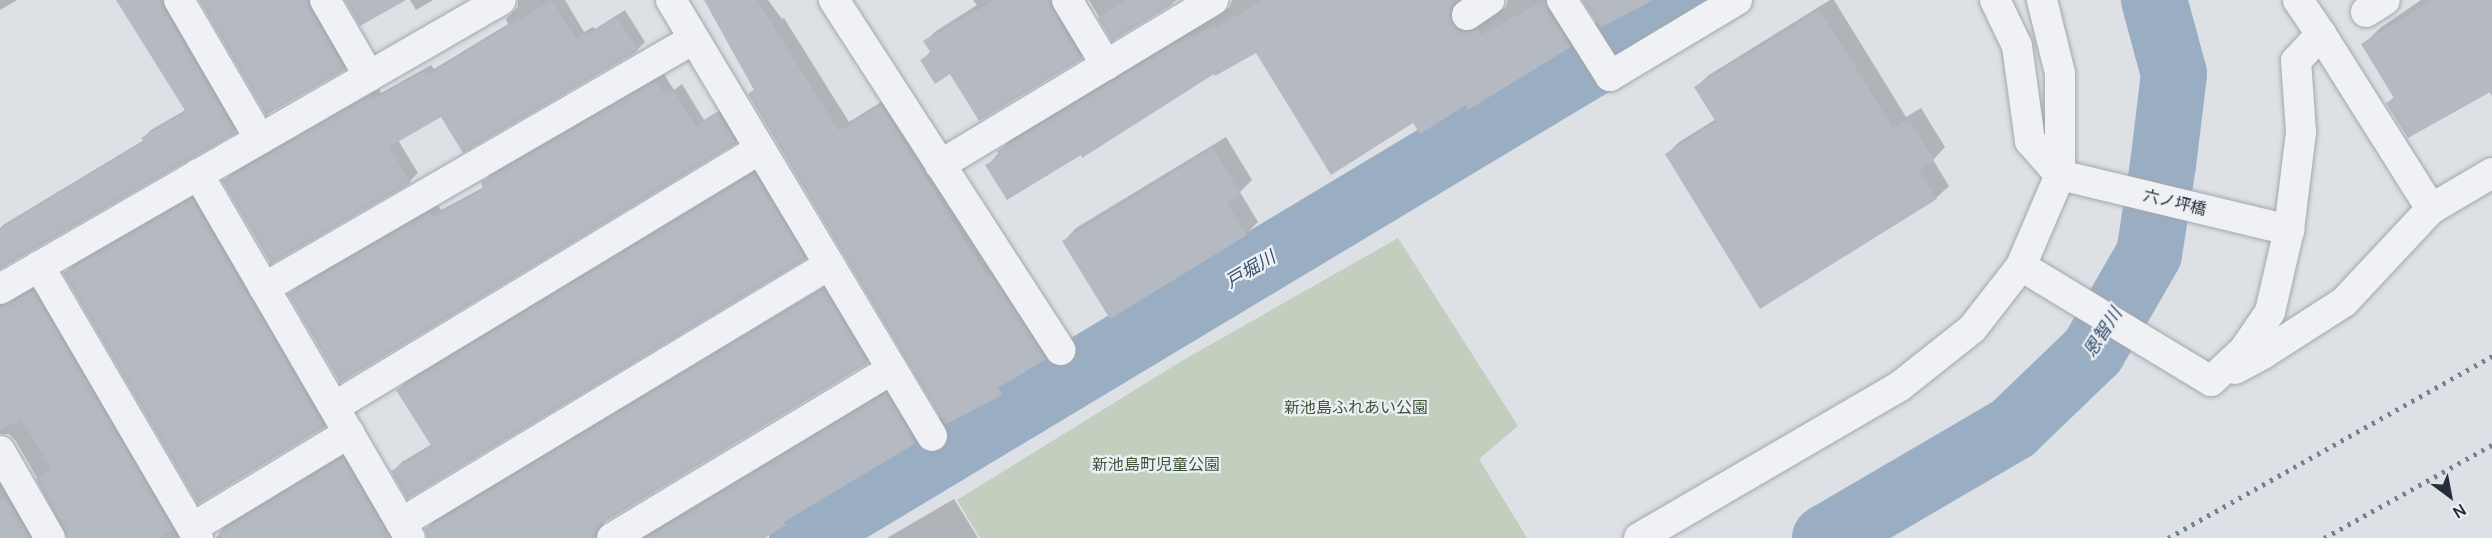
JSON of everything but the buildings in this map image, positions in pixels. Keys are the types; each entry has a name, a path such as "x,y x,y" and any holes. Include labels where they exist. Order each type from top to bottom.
{"street":[{"path":"179,0 260,139"},
{"path":"324,0 369,76"},
{"path":"0,289 369,76 467,8 501,0"},
{"path":"671,0 932,436"},
{"path":"834,0 1060,350"},
{"path":"1067,0 1106,65"},
{"path":"940,165 1212,0"},
{"path":"1562,0 1610,76 1737,0"},
{"path":"1995,0 2017,46 2030,141 2060,175"},
{"path":"1639,538 1900,386 1972,330 2021,266 2060,175 2060,73 2042,0"},
{"path":"2298,0 2431,209"},
{"path":"2211,381 2244,350 2270,312 2289,230 2301,132 2296,61 2321,34"},
{"path":"264,288 693,39"},
{"path":"334,407 760,149"},
{"path":"2211,381 2263,354 2344,302 2431,209 2492,172"},
{"path":"198,174 405,531 829,265"},
{"name":"六ノ坪橋","path":"2060,175 2289,230"},
{"path":"39,266 195,533 349,433"},
{"path":"2021,266 2211,381"},
{"path":"612,538 892,369"},
{"path":"0,451 50,538"}],"green space":[{"name":"新池島ふれあい公園","path":"1398,238 1518,426 1479,459 1527,538 980,538 957,500 1180,362"}],"waterway":[{"name":"戸堀川","path":"802,538 1698,0"},
{"name":"恩智川","path":"1825,538 2013,428 2093,351 2149,254 2174,74 2154,0"}],"railway":[{"path":"2168,538 2492,356"},
{"path":"2324,538 2492,445"}],"park label":[{"name":"新池島町児童公園","path":"1156,464"}]}
